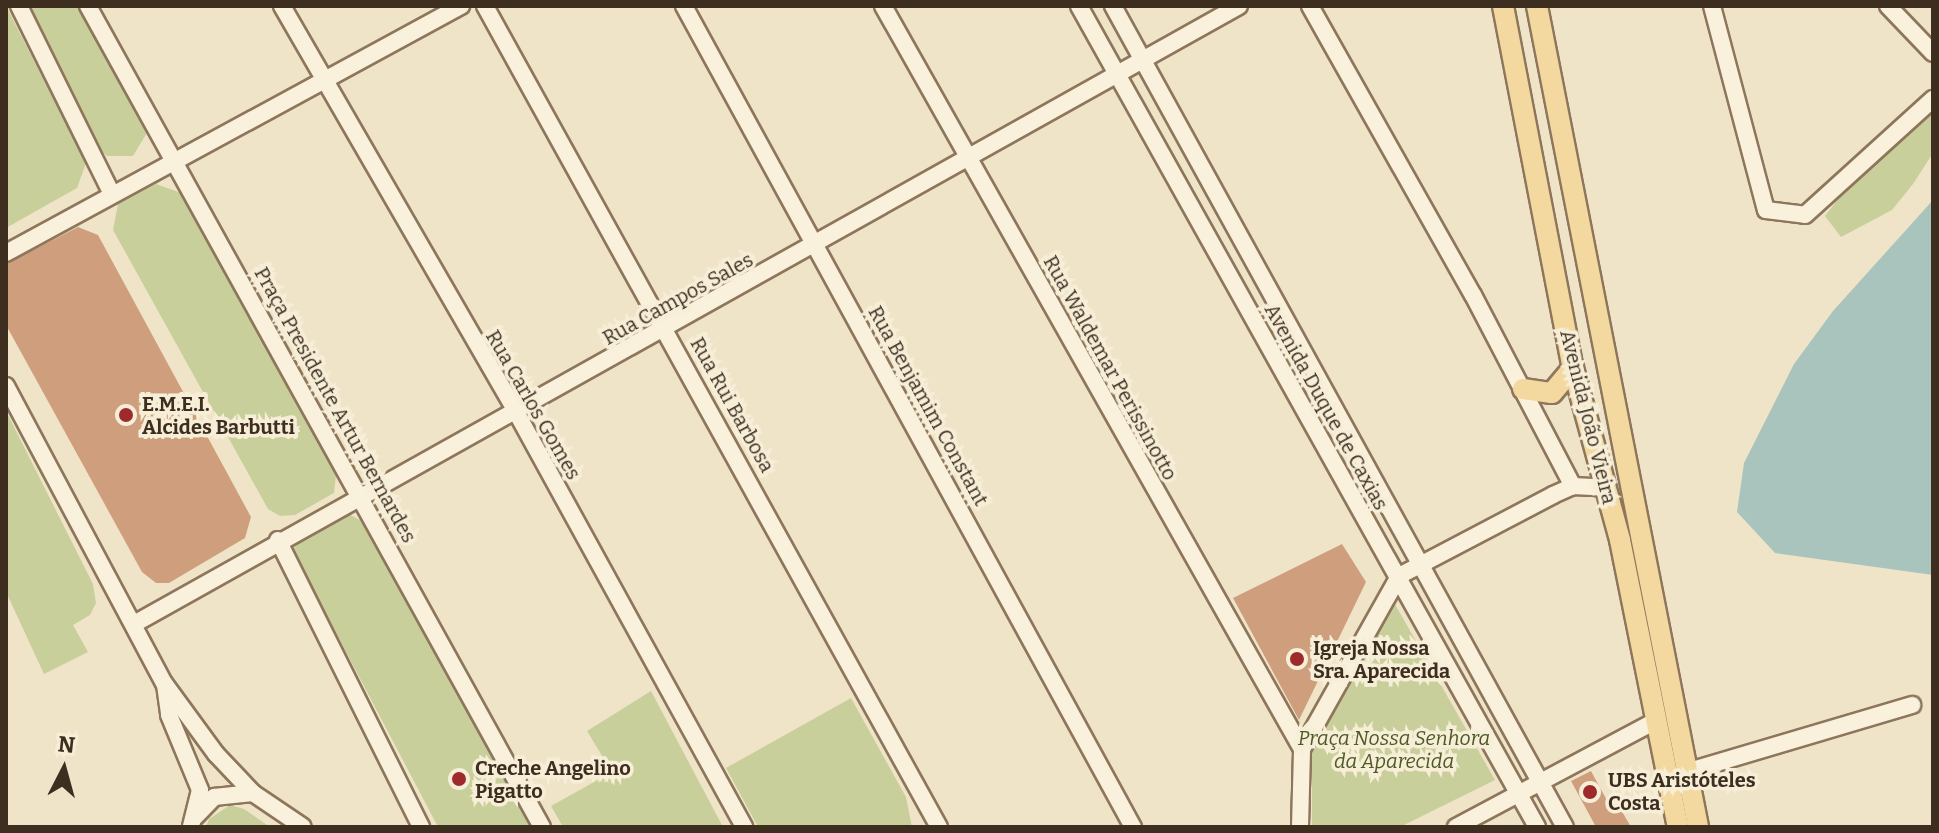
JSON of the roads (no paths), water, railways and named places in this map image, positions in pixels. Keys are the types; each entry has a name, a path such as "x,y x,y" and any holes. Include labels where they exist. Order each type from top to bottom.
{"main road":[{"name":"Avenida João Vieira","path":"1503,6 1573,368 1607,488 1678,827"},
{"name":"Avenida João Vieira","path":"1537,6 1698,827"},
{"path":"1523,389 1552,393 1573,368"}],"street":[{"path":"19,6 112,194"},
{"name":"Praça Presidente Artur Bernardes","path":"88,6 176,158 542,827"},
{"name":"Rua Carlos Gomes","path":"282,6 515,410 744,827"},
{"path":"6,253 461,6"},
{"name":"Rua Rui Barbosa","path":"485,6 666,328 939,827"},
{"name":"Rua Benjamim Constant","path":"684,6 1133,827"},
{"name":"Rua Waldemar Perissinotto","path":"883,6 1302,749"},
{"name":"Avenida Duque de Caxias","path":"1079,6 1537,827"},
{"name":"Avenida Duque de Caxias","path":"1113,6 1424,564 1565,827"},
{"name":"Rua Campos Sales","path":"134,624 278,540 363,497 970,160 1239,6"},
{"path":"1310,6 1523,389 1573,486"},
{"path":"1712,6 1766,210 1805,215 1933,99"},
{"path":"1888,6 1933,53"},
{"path":"6,386 164,683 216,754 253,793 303,827"},
{"path":"1300,827 1302,749 1399,576 1573,486 1607,488"},
{"path":"278,540 421,827"},
{"path":"164,683 169,715 200,790 192,823"},
{"path":"1686,772 1912,705"},
{"path":"1456,827 1655,721"},
{"path":"192,823 214,797 253,793"}],"water":[{"path":"1933,200 1933,575 1775,553 1737,512 1744,463 1794,364 1833,311"}],"place":[{"name":"E.M.E.I. Alcides Barbutti","path":"126,415"},
{"name":"Igreja Nossa Sra. Aparecida","path":"1297,659"},
{"name":"Creche Angelino Pigatto","path":"459,779"},
{"name":"UBS Aristóteles Costa","path":"1590,792"}],"park label":[{"name":"Praça Nossa Senhora da Aparecida","path":"1394,750"}]}
